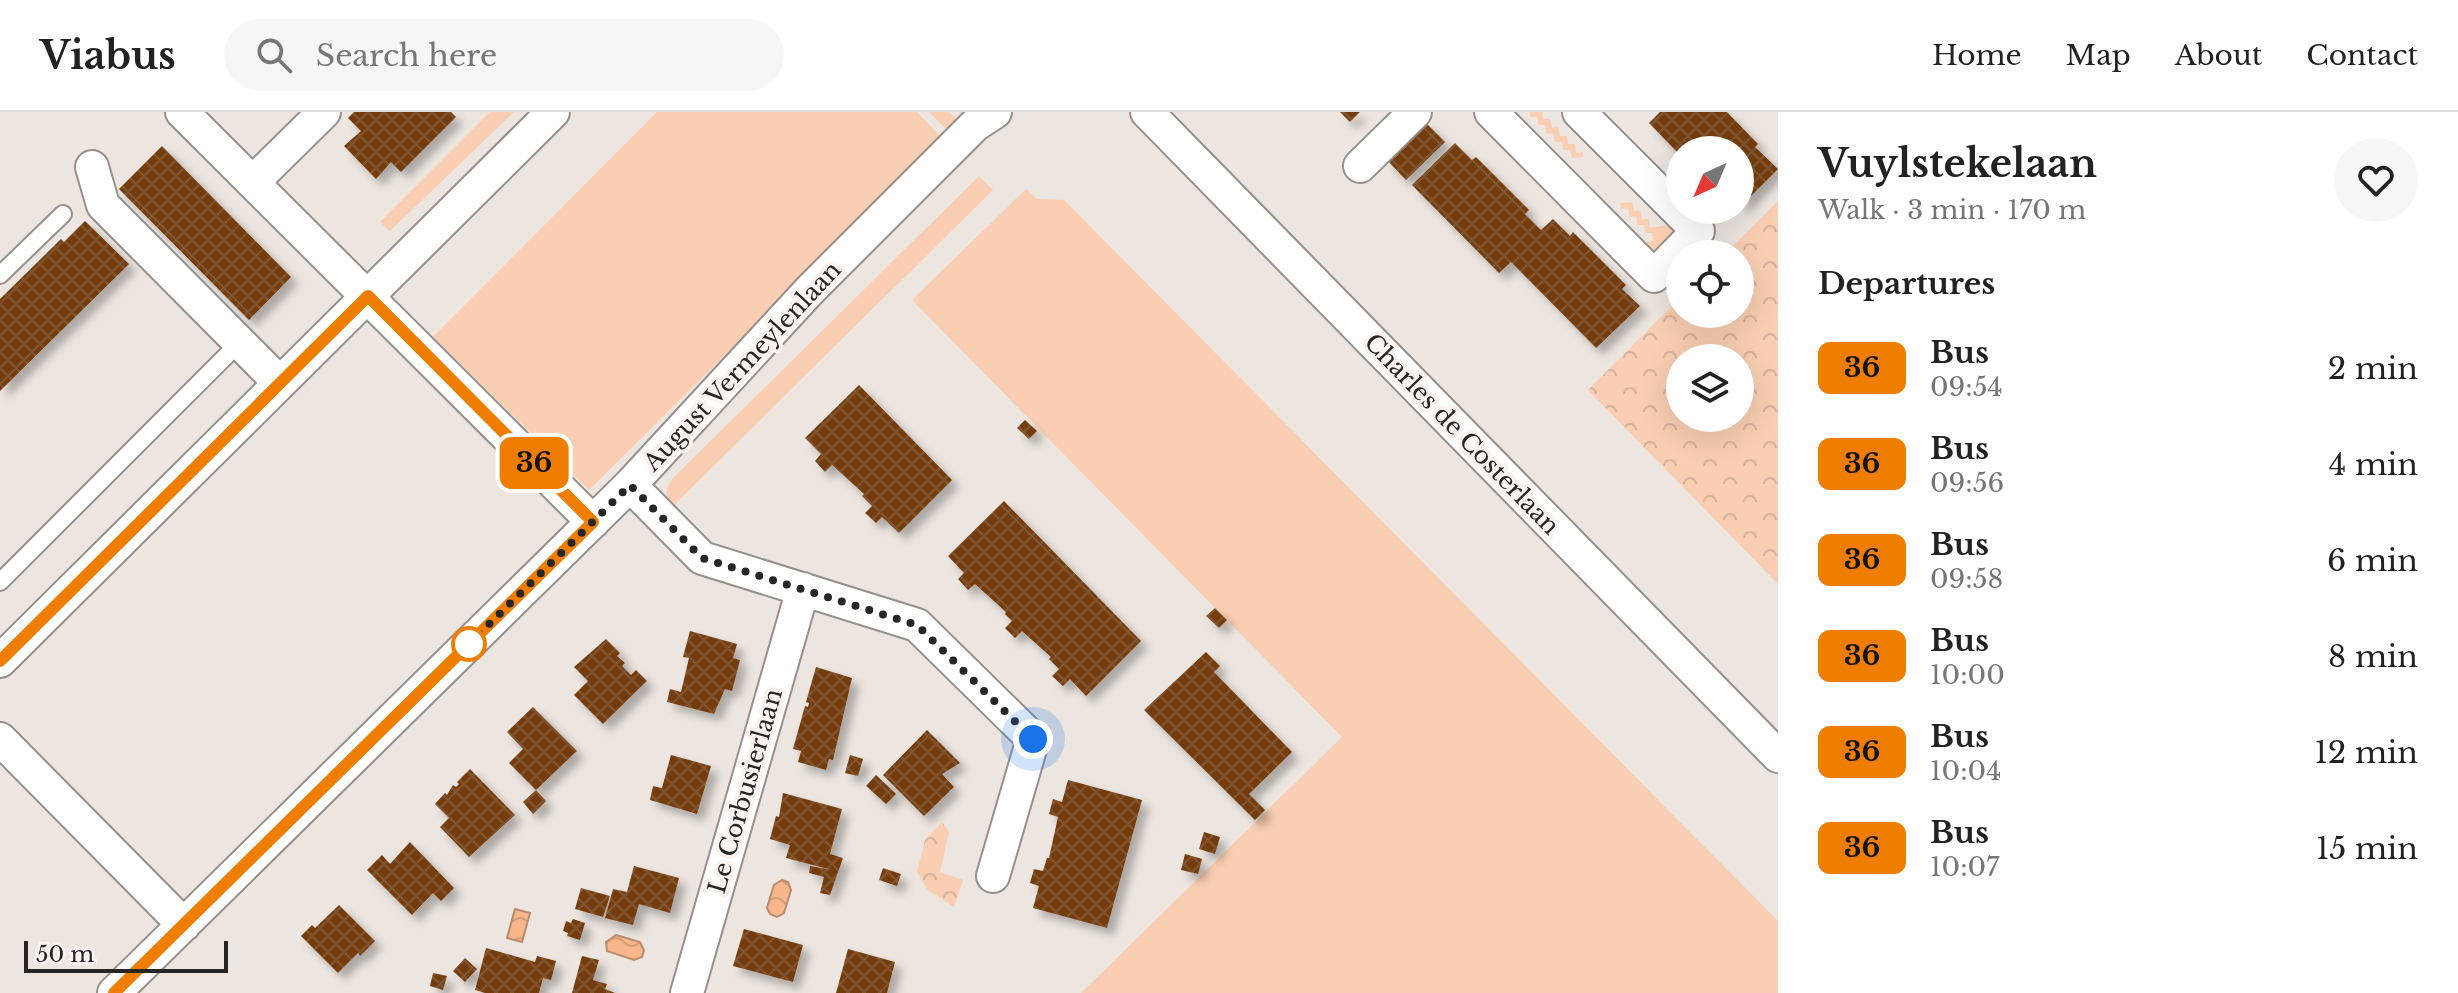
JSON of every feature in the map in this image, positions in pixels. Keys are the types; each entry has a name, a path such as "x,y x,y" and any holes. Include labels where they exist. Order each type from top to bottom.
{"street":[{"path":"182,112 593,522"},
{"path":"253,182 324,112"},
{"path":"0,661 553,112"},
{"name":"August Vermeylenlaan","path":"114,993 630,485 810,290 975,125 995,112"},
{"name":"Charles de Costerlaan","path":"1147,112 1778,756"},
{"path":"1360,166 1415,112"},
{"path":"1491,112 1654,276 1698,231 1579,112"},
{"path":"92,167 103,205 280,383"},
{"path":"630,485 702,558 917,625 1033,739 993,876"},
{"name":"Le Corbusierlaan","path":"687,993 803,589"},
{"path":"0,739 184,925"}],"lane":[{"path":"0,275 63,214"},
{"path":"0,582 240,342"}],"green space":[{"path":"490,112 514,112 390,231 380,222"},
{"path":"657,112 917,112 943,139 589,490 433,337"},
{"path":"929,112 949,112 959,122 949,132"},
{"path":"1530,112 1542,112 1543,119 1550,119 1552,128 1558,127 1560,136 1567,136 1568,144 1575,144 1576,153 1583,152 1583,157 1572,158 1570,150 1563,150 1562,142 1555,142 1553,133 1547,134 1545,125 1539,125 1537,117 1530,117"},
{"path":"979,176 993,190 673,506 667,499 667,488 672,479"},
{"path":"1026,189 1037,199 1064,200 1778,921 1778,993 1081,993 1342,737 912,300"},
{"path":"1778,201 1778,584 1588,390 1666,312 1666,328 1754,328 1754,240 1739,240"},
{"path":"1632,202 1634,211 1640,210 1642,219 1649,219 1650,228 1676,224 1679,227 1670,240 1666,240 1666,247 1658,259 1635,245 1653,241 1652,233 1645,233 1644,225 1637,225 1636,216 1629,217 1628,208 1621,209 1620,203"},
{"path":"942,822 949,832 940,872 963,880 954,907 927,889 917,872 925,840"}],"water":[{"path":"782,880 788,882 791,890 784,913 777,917 770,914 767,908 774,885"},
{"path":"515,909 530,913 522,942 507,938"},
{"path":"616,935 640,942 644,950 642,957 634,960 607,951 606,942"}],"building":[{"path":"354,112 451,112 456,117 401,172 391,162 376,179 344,146 361,131 348,118"},
{"path":"1340,112 1360,112 1350,122"},
{"path":"1660,112 1727,112 1750,136 1666,136 1666,141 1649,123"},
{"path":"1425,122 1445,142 1406,180 1386,159"},
{"path":"1754,140 1758,144 1755,147 1778,169 1754,193"},
{"path":"1455,143 1472,160 1476,157 1529,210 1525,214 1541,230 1553,219 1570,236 1573,232 1626,285 1622,289 1640,306 1596,348 1511,262 1499,273 1412,185"},
{"path":"162,146 291,277 249,320 119,189"},
{"path":"85,221 129,264 0,391 0,299 61,239 64,242"},
{"path":"859,385 952,480 899,533 882,517 876,523 865,513 872,506 862,496 864,494 832,465 825,472 815,461 821,454 805,438"},
{"path":"1025,420 1037,431 1029,439 1017,428"},
{"path":"1004,501 1141,641 1086,696 1070,679 1063,686 1052,676 1059,669 1049,659 1051,657 1022,631 1015,638 1005,628 1012,621 1006,612 975,584 968,590 958,579 964,573 948,556"},
{"path":"1215,608 1227,620 1219,628 1206,616"},
{"path":"690,631 737,644 733,658 740,660 732,691 725,689 714,714 667,702 670,689 681,692 689,658 683,657"},
{"path":"606,639 620,653 617,656 625,663 622,666 631,675 636,670 647,681 603,724 574,695 588,681 574,667"},
{"path":"1206,652 1220,666 1214,672 1292,752 1249,794 1265,810 1255,820 1144,710"},
{"path":"816,667 852,678 833,760 829,759 826,770 798,762 801,751 793,749 805,706 808,707 809,703 806,702"},
{"path":"533,707 577,751 536,790 509,763 523,749 507,732"},
{"path":"927,730 960,763 942,774 954,787 924,816 883,775"},
{"path":"671,755 711,766 697,814 650,800 653,786 662,788"},
{"path":"850,755 863,759 858,776 845,773"},
{"path":"470,769 515,815 469,857 440,827 449,818 435,804 445,793 447,795 453,785 456,787 459,784 457,782"},
{"path":"876,775 896,794 886,804 866,786"},
{"path":"1068,780 1142,800 1107,928 1033,908 1039,886 1030,883 1034,869 1043,871 1049,858 1058,817 1049,814 1053,799 1062,802"},
{"path":"536,790 546,801 533,814 523,802"},
{"path":"783,793 842,809 830,854 843,858 830,895 820,893 824,877 809,873 810,866 832,870 786,858 790,845 770,839 776,816 779,817"},
{"path":"1204,832 1220,837 1215,854 1199,849"},
{"path":"410,842 454,888 441,901 433,893 412,915 367,870 382,855 390,864"},
{"path":"1185,854 1202,859 1198,874 1181,870"},
{"path":"634,866 679,878 670,913 639,904 633,925 605,918 613,889 627,892"},
{"path":"883,868 901,874 897,886 879,880"},
{"path":"581,888 610,896 603,917 575,909"},
{"path":"339,905 375,941 338,973 301,936 312,925 315,928"},
{"path":"573,919 585,923 580,940 567,936 568,933 563,931 566,921 571,923"},
{"path":"744,929 803,945 793,982 733,966"},
{"path":"486,948 535,962 537,956 556,961 551,980 543,978 539,993 485,993 475,990"},
{"path":"848,949 895,962 887,993 836,993"},
{"path":"582,956 599,960 593,980 607,984 605,989 615,993 572,993"},
{"path":"465,958 477,969 465,982 453,971"},
{"path":"433,973 447,976 443,990 430,986"}],"bus line":[{"name":"36","path":"0,661 368,296 593,522 114,993"}],"route":[{"path":"469,644 630,485 702,558 917,625 1033,739"}]}
